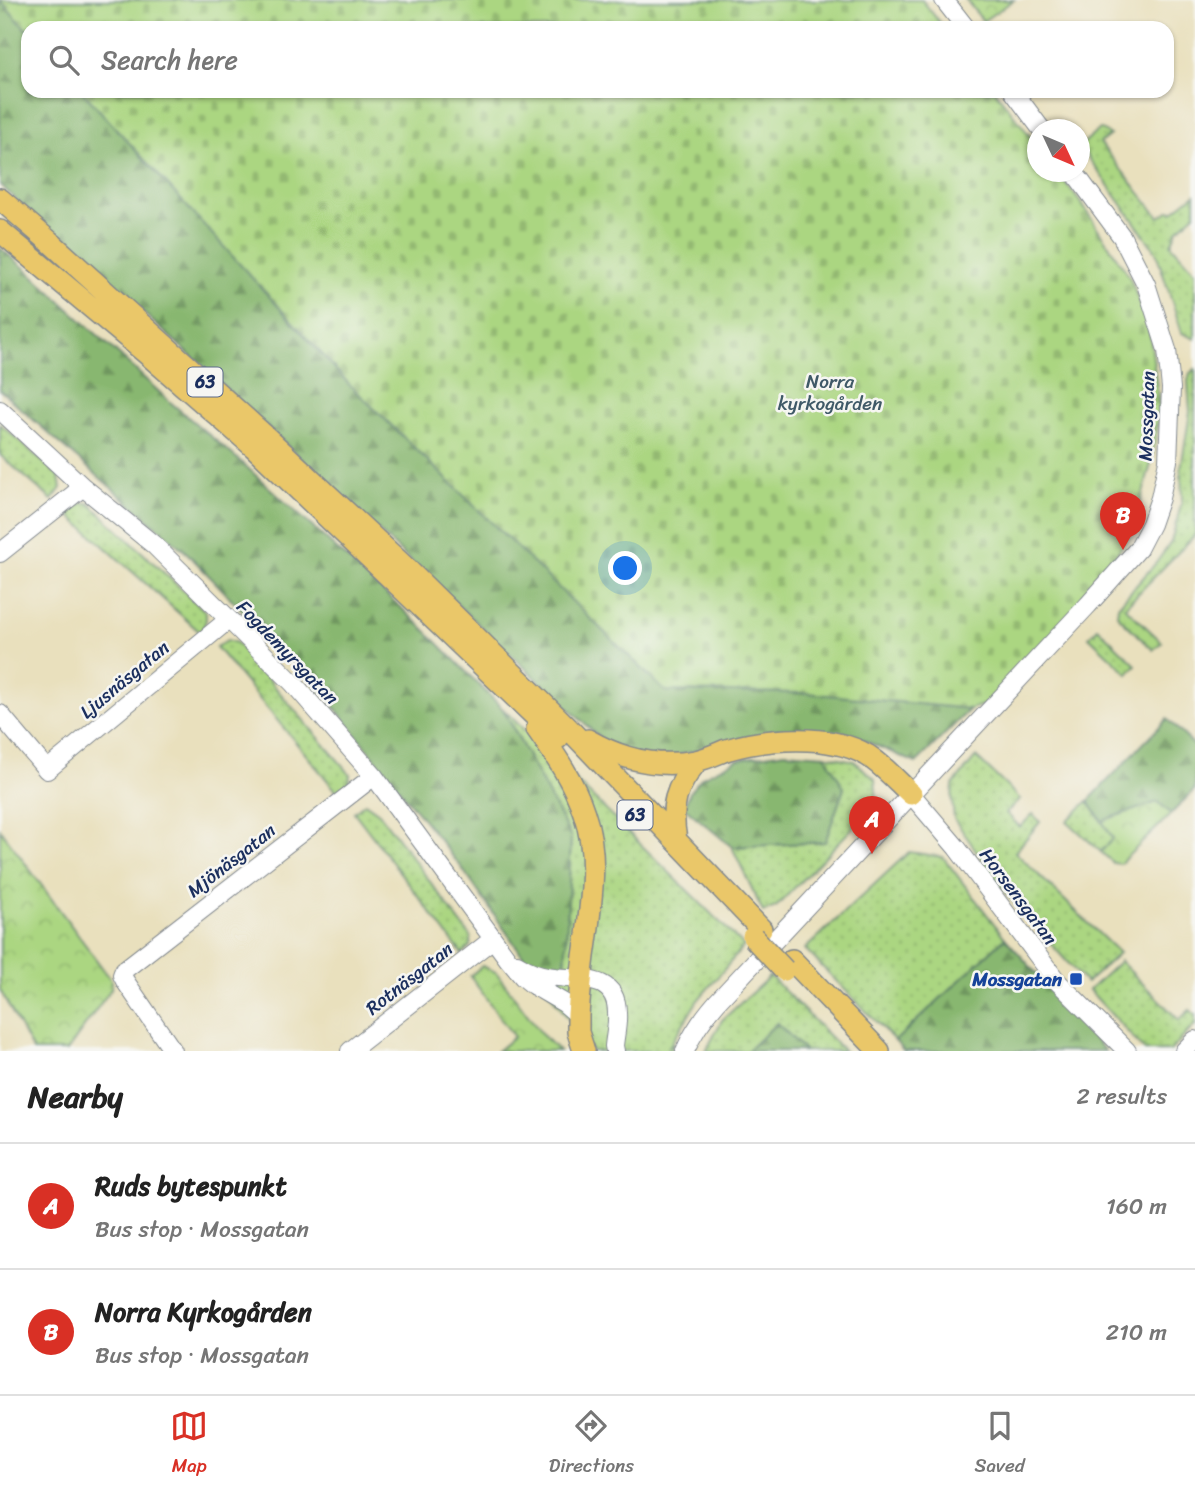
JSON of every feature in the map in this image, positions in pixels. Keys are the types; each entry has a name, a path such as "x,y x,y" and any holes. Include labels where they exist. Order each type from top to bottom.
{"main road":[{"name":"63","path":"0,199 273,444 407,569 568,728 676,840 757,933"},
{"name":"63","path":"0,231 254,447 879,1051"},
{"path":"513,695 574,788 591,837 592,899 578,1015 578,1032 584,1051"},
{"path":"568,728 617,755 646,762 697,761 752,744 813,740 834,743 869,756 911,794"},
{"path":"676,840 673,809 676,794 697,761"},
{"name":"63","path":"788,965 861,1051"}],"street":[{"path":"944,0 960,21"},
{"path":"1018,98 1034,119"},
{"name":"Mossgatan","path":"685,1051 700,1022 716,1002 1088,606 1138,549 1151,524 1168,461 1171,388 1167,350 1146,284 1122,237 1081,182"},
{"name":"Fogdemyrsgatan","path":"0,410 83,487 155,545 292,683 374,776 523,977 578,1015"},
{"path":"0,553 83,487"},
{"name":"Ljusnäsgatan","path":"0,714 47,770 228,620"},
{"name":"Mjönäsgatan","path":"173,1051 122,973 374,776"},
{"name":"Horsensgatan","path":"911,794 957,848 1056,980 1126,1051"},
{"name":"Rotnäsgatan","path":"350,1051 493,939"},
{"name":"Fogdemyrsgatan","path":"508,959 529,971 545,976 581,979 607,986 612,992 618,1012 615,1051"},
{"path":"1184,1051 1195,1040"}],"green space":[{"path":"0,0 21,23 21,98 88,98 350,385 665,691 808,693 970,709 916,763 861,739 785,730 630,766 176,342 0,185"},
{"path":"0,0 922,0 938,21 21,21 21,23"},
{"path":"966,0 1014,0 983,21"},
{"name":"Norra kyrkogården","path":"88,98 1000,98 1027,132 1027,182 1065,182 1129,276 1149,328 1160,410 1152,460 1134,527 1092,592 987,704 970,709 808,693 665,691 350,385"},
{"path":"1100,129 1110,135 1100,143 1159,217 1170,210 1172,212 1195,194 1195,214 1177,230 1171,244 1195,271 1195,339 1182,333 1156,252 1090,160 1090,138"},
{"path":"0,248 421,626 503,709 571,837 565,969 530,966 461,867 328,699 188,554 0,390"},
{"path":"1195,369 1195,535 1125,607 1162,642 1153,650 1117,615 1118,606 1171,542 1182,501 1181,468 1190,412 1188,381 1190,373"},
{"path":"0,424 59,476 61,488 52,500 0,455"},
{"path":"82,503 89,503 206,612 201,633 68,514"},
{"path":"1098,628 1136,665 1128,674 1089,637"},
{"path":"227,640 237,643 350,774 349,783 338,793 216,647"},
{"path":"503,709 744,946 698,1000 669,1047 673,1045 671,1051 592,1051 530,966 565,968 571,838"},
{"path":"1167,719 1195,746 1195,789 1171,814 1158,802 1102,821 1088,801"},
{"path":"785,752 825,755 844,788 825,842 732,847 684,807 691,790 702,777 738,759"},
{"path":"825,755 854,761 875,779 877,803 776,907 763,912 732,847 825,842 844,788"},
{"path":"976,757 1020,799 1006,813 1020,827 1033,814 1040,822 1015,852 1119,953 1086,983 1008,896 954,819 953,785"},
{"path":"1088,801 1113,838 1101,852 1067,821"},
{"path":"1158,802 1171,814 1120,864 1113,863 1101,852 1113,838 1102,821"},
{"path":"365,803 379,813 471,937 470,946 462,954 354,812"},
{"path":"0,829 112,981 111,989 67,1051 33,1051 0,990"},
{"path":"909,852 943,857 1005,938 895,1041 805,949"},
{"path":"1005,938 1105,1051 904,1051 895,1041"},
{"path":"1120,961 1179,1020 1190,1010 1195,1015 1195,1025 1170,1051 1145,1051 1089,990"},
{"path":"482,966 496,972 544,1037 559,1051 497,1051 514,1037 470,976"},
{"path":"770,976 844,1051 805,1051 777,1023 747,1051 706,1051 722,1020"},
{"path":"777,1023 805,1051 747,1051"}],"place":[{"name":"Norra Kyrkogården","path":"1123,550"},
{"name":"Ruds bytespunkt","path":"872,854"},
{"name":"Mossgatan","path":"1076,979"}]}
